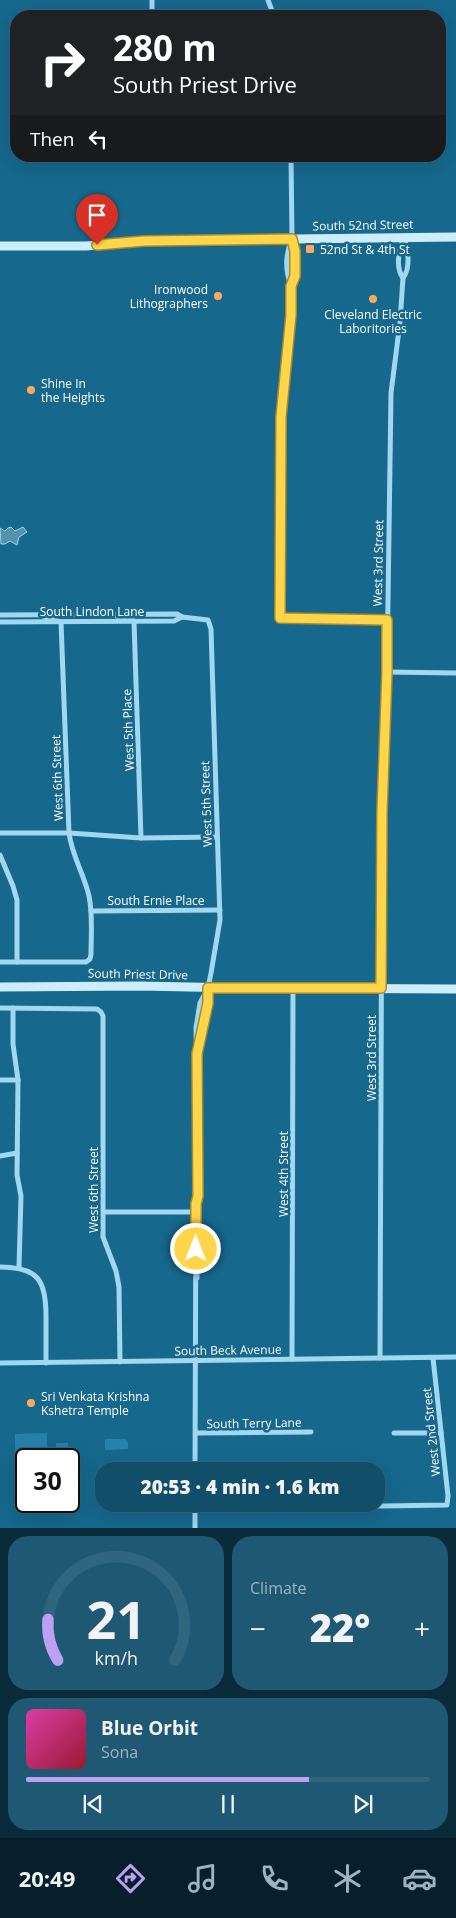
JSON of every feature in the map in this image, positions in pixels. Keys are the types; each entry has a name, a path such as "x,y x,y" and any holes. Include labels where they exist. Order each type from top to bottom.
{"main road":[{"name":"South 52nd Street","path":"0,246 86,246 144,241 456,236"},
{"name":"South Priest Drive","path":"0,987 141,986 456,989"}],"street":[{"path":"292,162 292,239 295,251 295,276 291,286 291,315 281,417 280,618 387,620"},
{"name":"West 3rd Street","path":"380,1358 382,812 387,672 391,393 400,322 403,278 406,273 407,264 407,247 404,237"},
{"path":"111,614 134,621"},
{"name":"South Lindon Lane","path":"0,615 177,614 182,617 208,620"},
{"path":"40,615 61,622"},
{"name":"South Lindon Lane","path":"0,622 177,621 182,617"},
{"name":"West 5th Street","path":"196,1462 196,1284 198,1274 196,1254 196,1204 198,1196 197,1054 208,1003 208,988 218,940 220,910 211,629 208,620"},
{"name":"West 5th Place","path":"134,621 142,838"},
{"name":"West 6th Street","path":"61,622 69,833 71,848 84,882 91,910 90,959"},
{"path":"387,672 456,673"},
{"path":"0,833 69,833 142,838 217,838"},
{"path":"0,855 17,900 17,962"},
{"name":"South Ernie Place","path":"91,910 220,910"},
{"name":"South Priest Drive","path":"0,962 86,962 90,959"},
{"name":"West 4th Street","path":"292,1359 293,988"},
{"path":"0,1008 13,1008 13,1044 18,1080 17,1175 20,1196 19,1267"},
{"name":"West 6th Street","path":"13,1008 97,1009 103,1016 103,1237 114,1263 119,1287 120,1362"},
{"path":"0,1080 18,1080"},
{"path":"0,1156 17,1153"},
{"path":"103,1212 196,1212"},
{"path":"0,1267 19,1267 31,1272 40,1280 45,1294 46,1363"},
{"name":"South Beck Avenue","path":"0,1363 456,1357"},
{"name":"West 2nd Street","path":"385,1504 447,1504 433,1358"},
{"name":"South Terry Lane","path":"196,1433 312,1432"},
{"path":"394,1433 441,1433"},
{"path":"195,1528 196,1512"}],"shaded area":[{"path":"11,527 15,531 23,527 27,532 19,537 17,545 10,541 1,544 0,528 5,531"},
{"path":"47,1433 47,1448 15,1448 15,1434"},
{"path":"105,1439 125,1439 128,1442 128,1449 105,1450"},
{"path":"56,1443 68,1443 68,1448 56,1448"}],"place":[{"name":"52nd St & 4th St","path":"310,249"},
{"name":"Ironwood Lithographers","path":"218,296"},
{"name":"Cleveland Electric Laboritories","path":"373,299"},
{"name":"Shine In the Heights","path":"31,390"},
{"name":"Sri Venkata Krishna Kshetra Temple","path":"31,1403"}],"route":[{"path":"97,245 144,241 292,239 295,251 295,276 291,286 291,315 281,417 280,618 387,620 382,812 381,988 208,988 208,1003 197,1054 198,1196 196,1204 196,1249"}]}
